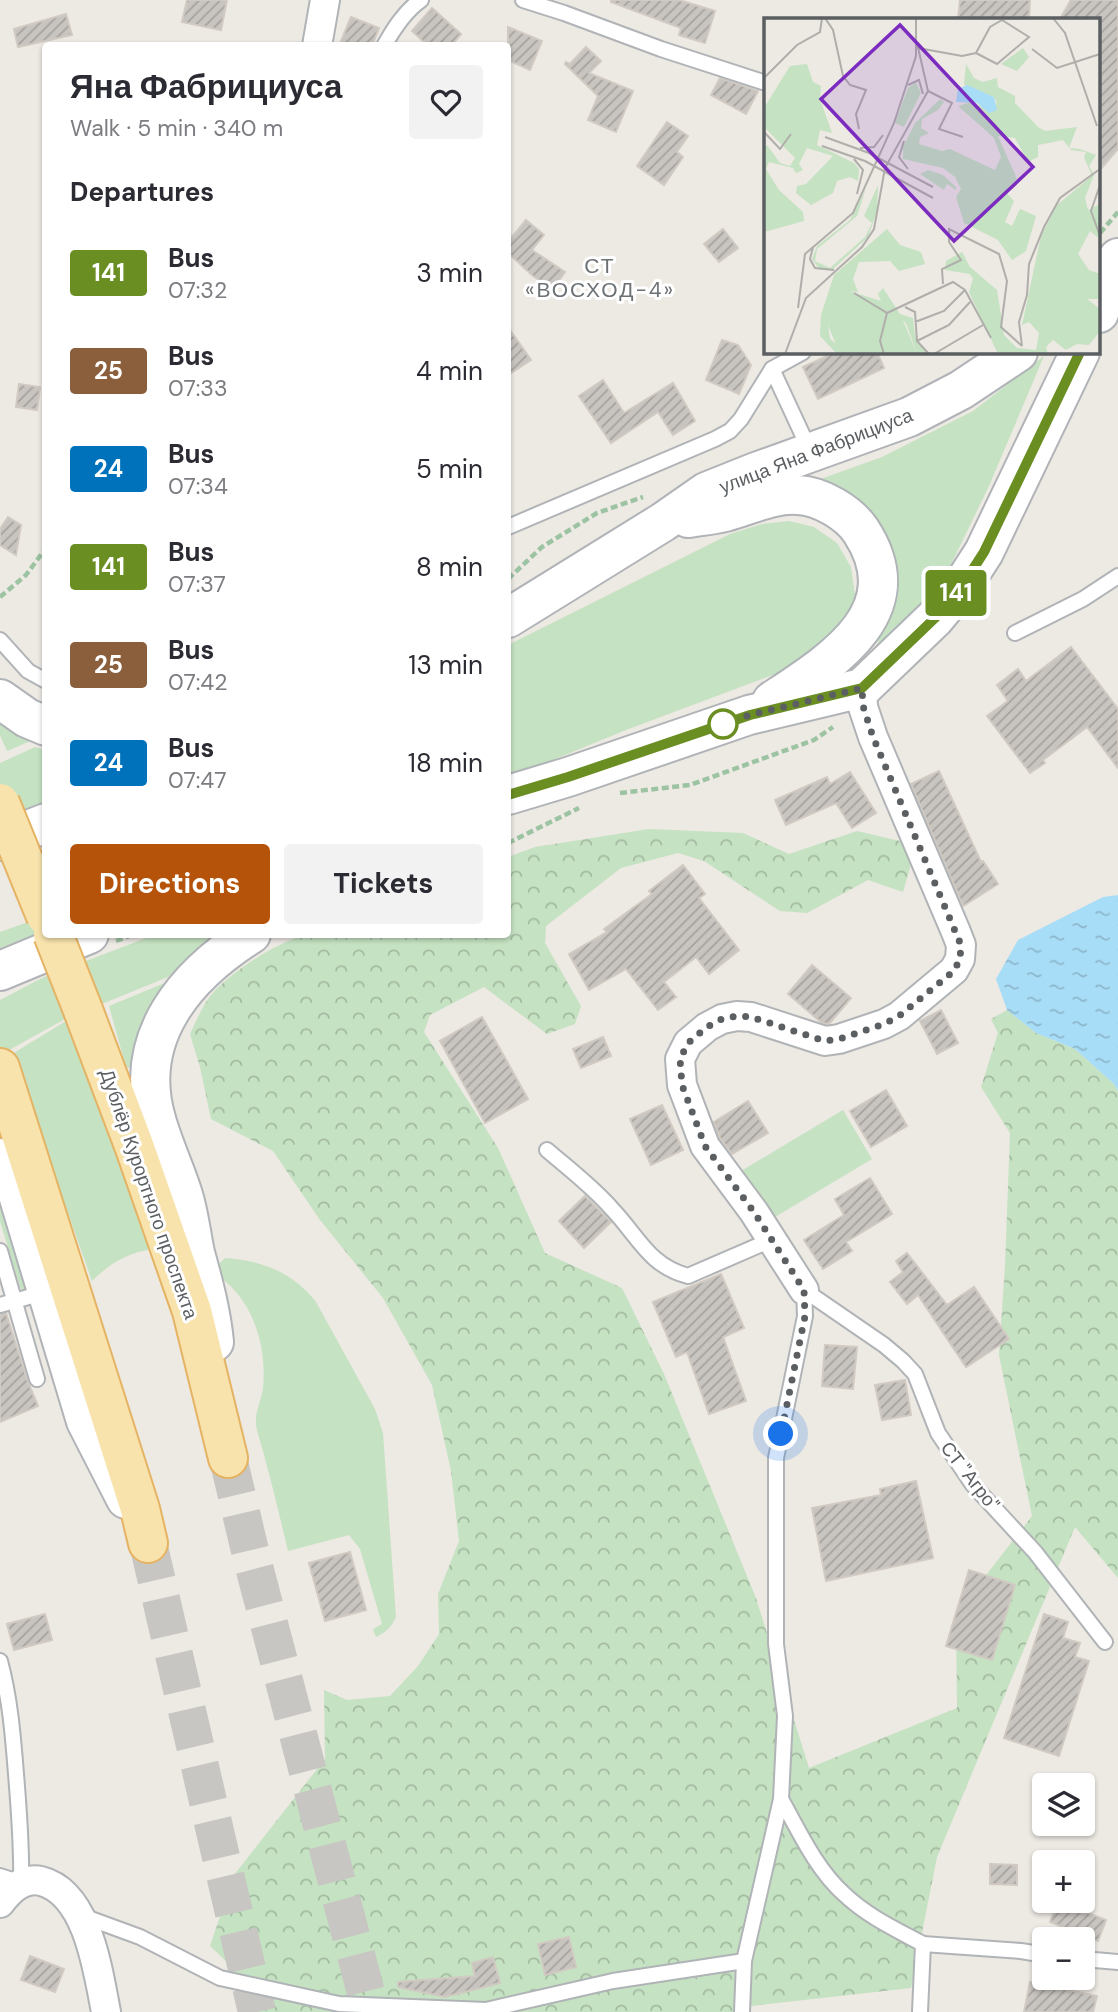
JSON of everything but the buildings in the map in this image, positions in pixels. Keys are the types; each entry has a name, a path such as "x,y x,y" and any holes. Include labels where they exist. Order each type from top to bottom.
{"main road":[{"path":"1103,304 1118,258"},
{"name":"улица Яна Фабрициуса","path":"511,615 663,522 706,492 909,417 961,390 1015,354"},
{"path":"511,794 750,715 862,688 935,618 964,583 984,552 1079,354"},
{"path":"663,522 722,513 766,499 798,495 821,501 845,514 859,528 873,550 878,566 878,588 873,609 859,631 845,648 816,671 750,715"},
{"path":"0,699 27,718 42,724"},
{"path":"511,810 568,777"},
{"path":"0,803 42,906"},
{"path":"0,841 42,825"},
{"name":"Дублёр Курортного проспекта","path":"55,938 135,1148 192,1311 228,1458 211,1314 184,1196 155,1118 150,1087 152,1055 164,1021 182,992 210,963 245,938"},
{"path":"0,971 79,938"},
{"path":"0,1068 140,1509 148,1543 21,1299 13,1178 0,1158"}],"street":[{"path":"318,42 325,0"},
{"path":"804,1290 754,1212 705,1146 682,1085 680,1059 688,1043 707,1027 722,1019 737,1016 751,1017 825,1041 884,1024 899,1016 954,971 960,959 961,945 956,932 873,737 863,706 862,688"},
{"path":"0,1903 8,1893 10,1880 35,1880 51,1884 65,1895 80,1915 95,1959 106,2012"}],"lane":[{"path":"386,42 393,30 421,0"},
{"path":"523,0 764,82"},
{"path":"511,526 730,431 752,403 772,369 799,354"},
{"path":"772,369 804,438 808,453"},
{"path":"1015,633 1083,599 1118,576"},
{"path":"0,640 28,671 42,679"},
{"path":"547,1150 611,1207 656,1261 675,1273 688,1276 771,1240"},
{"path":"0,1251 21,1299 37,1379"},
{"path":"742,2012 744,1961 781,1799 785,1716 776,1644 776,1458 805,1316 804,1290"},
{"name":"СТ \"Агро\"","path":"804,1290 904,1361 915,1374 938,1433 972,1485 1035,1552 1105,1642"},
{"path":"0,1661 13,1737 23,1842 10,1880"},
{"path":"781,1799 817,1861 843,1893 873,1917 923,1944 1032,1953"},
{"path":"80,1915 140,1937 220,1978 339,2004 485,2010 613,1981 744,1961"},
{"path":"920,2012 923,1944"},
{"path":"1095,1960 1118,1962"}],"path":[{"path":"1100,233 1118,212"},
{"path":"0,597 26,575 42,553"}],"green space":[{"path":"1044,356 989,486 944,579 876,651 892,581 804,485 882,457 973,411"},
{"path":"789,521 814,527 837,543 851,567 855,595 847,623 797,666 511,776 511,644 730,534 762,524"},
{"path":"0,724 33,740 7,751 0,735"},
{"path":"35,747 42,749 42,802 0,819 0,763"},
{"path":"649,829 743,833 789,854 857,831 900,841 912,861 903,892 868,880 807,913 780,911 704,861 678,853 621,868 546,926 545,943 581,1006 575,1024 547,1034 484,987 430,1015 424,1032 498,1148 545,1253 622,1288 664,1374 756,1598 809,1768 957,1708 956,1614 1032,1516 999,1355 1010,1133 981,1087 998,1033 991,1019 1007,1010 1036,1033 1075,1049 1114,1084 1118,1091 1118,1578 1075,1527 937,1857 911,1988 742,2007 742,2012 242,2012 228,1963 210,1946 234,1875 325,1759 324,1690 347,1700 390,1696 418,1666 439,1634 438,1594 459,1541 451,1471 432,1385 383,1298 320,1220 273,1151 211,1119 190,1034 205,1004 220,986 266,952 296,938 511,938 511,856 535,847"},
{"path":"42,917 42,931 0,948 0,932"},
{"path":"146,938 219,938 194,954 168,977 65,1019 0,1055 0,1000 44,977"},
{"path":"167,982 143,1021 131,1066 126,1067 109,1006"},
{"path":"66,1021 151,1249 119,1260 92,1281 12,1054"},
{"path":"843,1110 872,1159 765,1223 736,1174"},
{"path":"0,1180 32,1290 24,1292 20,1287 0,1221"},
{"path":"225,1258 264,1265 287,1276 307,1292 316,1302 375,1409 383,1433 396,1617 388,1629 376,1637 373,1629 382,1624 360,1549 349,1535 288,1551 256,1427 264,1372 260,1341 250,1312 242,1299 220,1277 218,1265"}],"water":[{"path":"1118,895 1118,1091 1114,1084 1075,1049 1036,1033 1007,1010 996,979 1018,940 1103,897"}],"tunnel":[{"path":"228,1458 371,2012"},
{"path":"148,1543 257,2012"}],"bus line":[{"name":"141","path":"511,794 750,715 862,688 935,618 964,583 984,552 1079,354"}],"district":[{"name":"СТ «ВОСХОД-4»","path":"600,278"}],"route":[{"path":"723,724 862,688 863,706 873,737 961,945 960,959 954,971 899,1016 884,1024 825,1041 751,1017 737,1016 722,1019 707,1027 688,1043 680,1059 682,1085 705,1146 754,1212 804,1290 805,1316 781,1434"}]}
